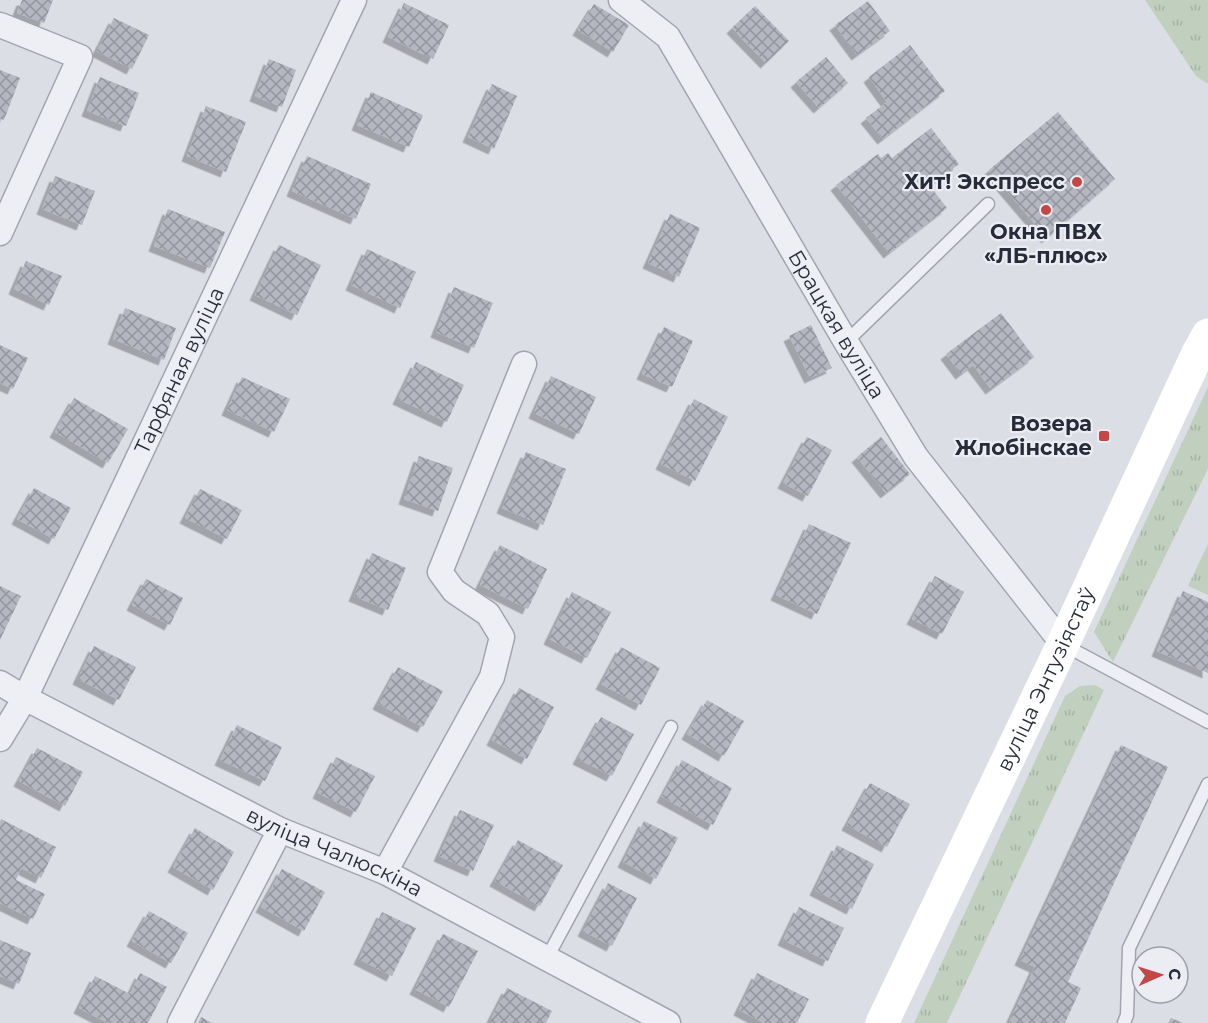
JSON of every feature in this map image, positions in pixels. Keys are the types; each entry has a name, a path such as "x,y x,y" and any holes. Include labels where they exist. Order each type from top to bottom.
{"main road":[{"name":"вуліца Энтузіястаў","path":"882,1023 1208,335"}],"street":[{"name":"Тарфяная вуліца","path":"0,739 25,698 354,0"},
{"name":"Брацкая вуліца","path":"621,0 668,37 846,342 916,457 1063,644"},
{"path":"0,25 80,57 0,233"},
{"path":"386,872 492,677 502,637 488,614 454,591 440,572 524,364"},
{"name":"вуліца Чалюскіна","path":"0,683 280,830 386,872 668,1023"},
{"path":"180,1023 280,830"}],"lane":[{"path":"846,342 988,204"},
{"path":"1063,644 1208,722"},
{"path":"547,958 671,727"},
{"path":"1124,1023 1127,1015 1129,948 1208,784"}],"green space":[{"path":"1145,0 1208,0 1208,84 1196,76"},
{"path":"1208,387 1208,469 1113,662 1094,632"},
{"path":"1208,544 1208,595 1188,586"},
{"path":"1095,685 1104,690 947,1023 914,1023 1065,696 1080,686"}],"building":[{"path":"22,0 53,0 44,23 17,13"},
{"path":"868,1 890,31 857,55 835,25"},
{"path":"404,3 449,25 433,59 388,37"},
{"path":"594,4 629,25 613,52 578,30"},
{"path":"755,6 789,41 766,63 732,28"},
{"path":"114,18 149,35 132,69 97,51"},
{"path":"910,45 945,91 883,139 866,118 887,102 869,77"},
{"path":"826,57 848,83 819,108 796,82"},
{"path":"269,59 296,70 282,107 255,96"},
{"path":"0,70 20,78 4,120 0,119"},
{"path":"100,77 139,93 126,126 87,111"},
{"path":"492,84 517,96 494,149 468,137"},
{"path":"371,92 423,115 409,147 357,125"},
{"path":"206,106 246,122 226,172 187,156"},
{"path":"1058,112 1115,179 1047,238 989,170"},
{"path":"931,128 959,164 930,186 947,208 889,253 836,185 878,154 881,158 888,153 892,158"},
{"path":"307,156 371,184 356,219 292,191"},
{"path":"55,176 95,191 82,225 42,209"},
{"path":"168,209 225,232 210,268 154,246"},
{"path":"670,214 700,228 679,277 648,263"},
{"path":"279,245 321,265 297,315 255,295"},
{"path":"367,249 416,272 400,308 351,285"},
{"path":"26,261 62,276 49,305 14,289"},
{"path":"454,287 493,303 474,348 436,332"},
{"path":"125,308 176,328 164,360 113,339"},
{"path":"1001,313 1034,357 991,389 973,365 961,374 946,354"},
{"path":"811,325 832,368 810,378 789,336"},
{"path":"664,327 693,341 672,387 642,374"},
{"path":"0,345 28,358 13,389 0,383"},
{"path":"416,362 464,385 447,422 398,399"},
{"path":"551,376 596,397 579,434 534,413"},
{"path":"242,377 290,399 274,432 227,410"},
{"path":"74,398 128,429 108,463 55,432"},
{"path":"694,399 728,417 695,481 661,464"},
{"path":"807,437 832,450 808,496 783,483"},
{"path":"881,437 910,474 886,493 857,457"},
{"path":"526,452 566,469 543,525 502,508"},
{"path":"419,456 453,468 438,511 404,499"},
{"path":"34,488 71,508 54,539 17,519"},
{"path":"200,489 242,510 227,539 185,518"},
{"path":"809,524 851,543 817,614 776,595"},
{"path":"500,545 547,569 528,609 480,585"},
{"path":"372,553 406,568 388,610 354,596"},
{"path":"935,576 964,592 942,634 912,619"},
{"path":"146,579 183,598 170,625 132,605"},
{"path":"0,586 21,596 0,640"},
{"path":"1183,591 1208,602 1208,673 1157,651"},
{"path":"572,592 611,612 587,658 549,639"},
{"path":"94,646 136,667 119,700 78,679"},
{"path":"621,647 660,668 641,705 601,684"},
{"path":"398,667 443,691 423,727 378,704"},
{"path":"519,688 554,707 527,759 492,740"},
{"path":"707,700 744,721 724,756 687,734"},
{"path":"601,717 634,734 612,776 578,759"},
{"path":"237,725 282,747 265,781 220,760"},
{"path":"1121,745 1168,767 1068,982 1081,988 1065,1023 1009,1023 1035,967 1020,960"},
{"path":"37,748 83,772 65,806 19,781"},
{"path":"336,757 375,776 356,812 318,793"},
{"path":"682,760 732,788 713,825 662,797"},
{"path":"870,783 910,804 887,847 847,825"},
{"path":"460,810 494,825 473,871 439,856"},
{"path":"1,819 56,847 41,878 21,868 16,880 45,894 33,919 0,903"},
{"path":"644,821 678,838 656,879 623,862"},
{"path":"195,828 234,852 213,890 173,867"},
{"path":"518,840 563,865 540,906 495,881"},
{"path":"837,845 874,864 852,909 815,890"},
{"path":"282,869 325,892 304,931 261,907"},
{"path":"608,883 637,898 612,946 583,931"},
{"path":"799,907 844,928 828,961 783,940"},
{"path":"149,911 188,933 171,963 132,941"},
{"path":"382,912 416,928 392,976 359,959"},
{"path":"443,934 478,951 449,1007 415,989"},
{"path":"0,940 31,953 19,984 0,976"},
{"path":"140,973 167,987 148,1023 108,1023 79,1008 95,976 130,994"},
{"path":"757,973 809,999 797,1023 764,1023 739,1010"},
{"path":"507,988 552,1011 546,1023 489,1023"},
{"path":"201,1017 212,1023 198,1023"},
{"path":"1171,1018 1183,1023 1168,1023"}],"place":[{"name":"Хит! Экспресс","path":"1077,182"},
{"name":"Окна ПВХ «ЛБ-плюс»","path":"1046,210"},
{"name":"Возера Жлобінскае","path":"1104,436"}]}
